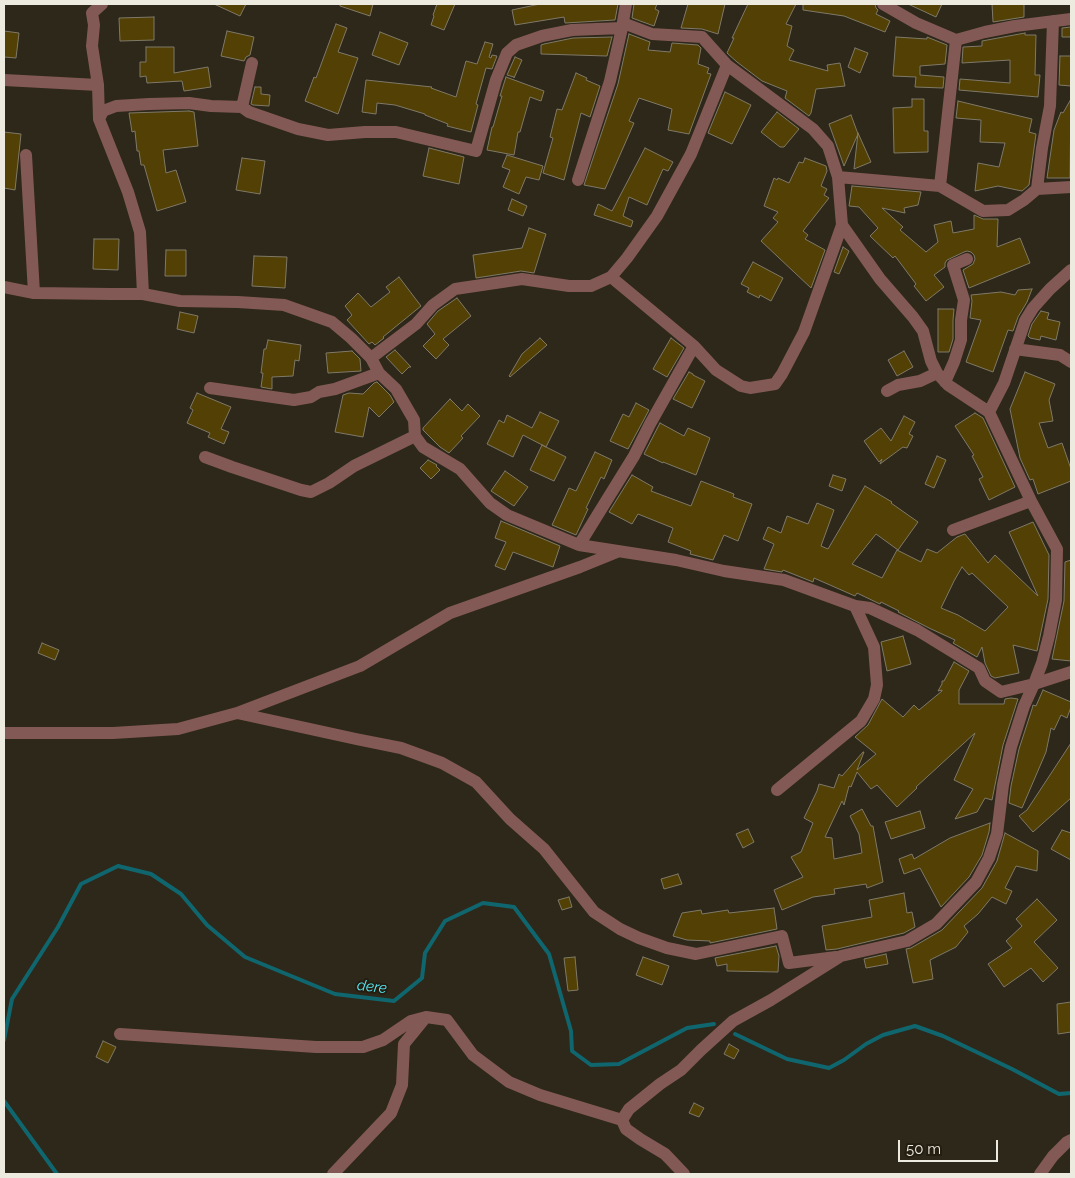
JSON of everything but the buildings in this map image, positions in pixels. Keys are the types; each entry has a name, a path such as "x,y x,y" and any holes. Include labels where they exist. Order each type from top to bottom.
{"street":[{"path":"102,4 92,13 94,25 92,46 98,86 99,119 128,192 140,232 143,294"},
{"path":"578,180 610,81 626,4"},
{"path":"883,4 916,23 956,40 1015,26 1071,19"},
{"path":"1037,189 1050,106 1054,21"},
{"path":"99,119 103,111 116,106 189,103 242,107 249,112 298,130 328,135 396,132 476,151 496,80 508,52 516,45 542,36 572,30 623,25 652,34 702,37 727,65 813,130 828,146 838,176 842,225 804,332 775,384 750,388 740,386 716,370 694,346 611,277"},
{"path":"940,186 956,40"},
{"path":"242,107 252,63"},
{"path":"371,358 416,324 433,306 455,289 522,279 569,286 591,286 611,277 657,216 691,154 727,65"},
{"path":"4,80 98,86"},
{"path":"26,155 34,293"},
{"path":"838,176 940,186 983,211 1008,210 1037,189 1071,187"},
{"path":"237,713 401,748 442,764 476,782 510,819 544,849 594,912 639,938 667,948 696,954 782,936 789,962 841,956 907,941 936,924 976,882 989,858 997,834 1010,746 1042,663 1049,636 1056,600 1057,549 1031,502 989,412 948,385 941,377 931,361 923,331 880,280 842,225"},
{"path":"887,391 898,385 941,377 954,362 961,340 964,300 953,265 967,259"},
{"path":"989,412 1004,383 1025,321 1033,308 1050,289 1071,270"},
{"path":"4,287 34,293 143,294 180,301 284,305 332,322 371,358 379,373 396,389 414,420 415,436 422,447 460,469 490,503 508,515 579,545 676,560 724,571 784,580 855,606 870,608 917,630 979,668 985,682 1001,692 1071,672"},
{"path":"579,545 634,456 694,346"},
{"path":"1015,349 1060,355 1071,362"},
{"path":"210,388 294,400 311,398 320,392 379,373"},
{"path":"205,457 292,488 311,492 329,483 354,466 370,460 415,436"},
{"path":"953,530 1031,502"},
{"path":"4,733 113,733 178,728 237,713 360,666 450,613 618,552"},
{"path":"777,790 860,721 874,699 877,685 874,647 855,606"},
{"path":"622,1120 629,1109 681,1070 733,1021 771,1000 841,956"},
{"path":"333,1174 391,1113 402,1085 404,1044 426,1018"},
{"path":"120,1034 316,1047 363,1046 383,1040 411,1021 426,1018 447,1020 473,1055 509,1082 540,1095 622,1120 626,1129 666,1154 684,1174"},
{"path":"1040,1174 1053,1156 1071,1140"}],"waterway":[{"name":"dere","path":"4,1040 12,999 58,927 81,884 118,866 151,874 181,894 207,925 245,957 335,994 394,1001 422,978 425,953 445,921 483,903 514,907 549,954 571,1031 572,1051 591,1065 619,1064 687,1028 714,1024"},
{"path":"735,1034 787,1059 829,1068 883,1035 915,1026 943,1036 1059,1094 1071,1093"},
{"name":"dere","path":"4,1101 57,1174"}]}
